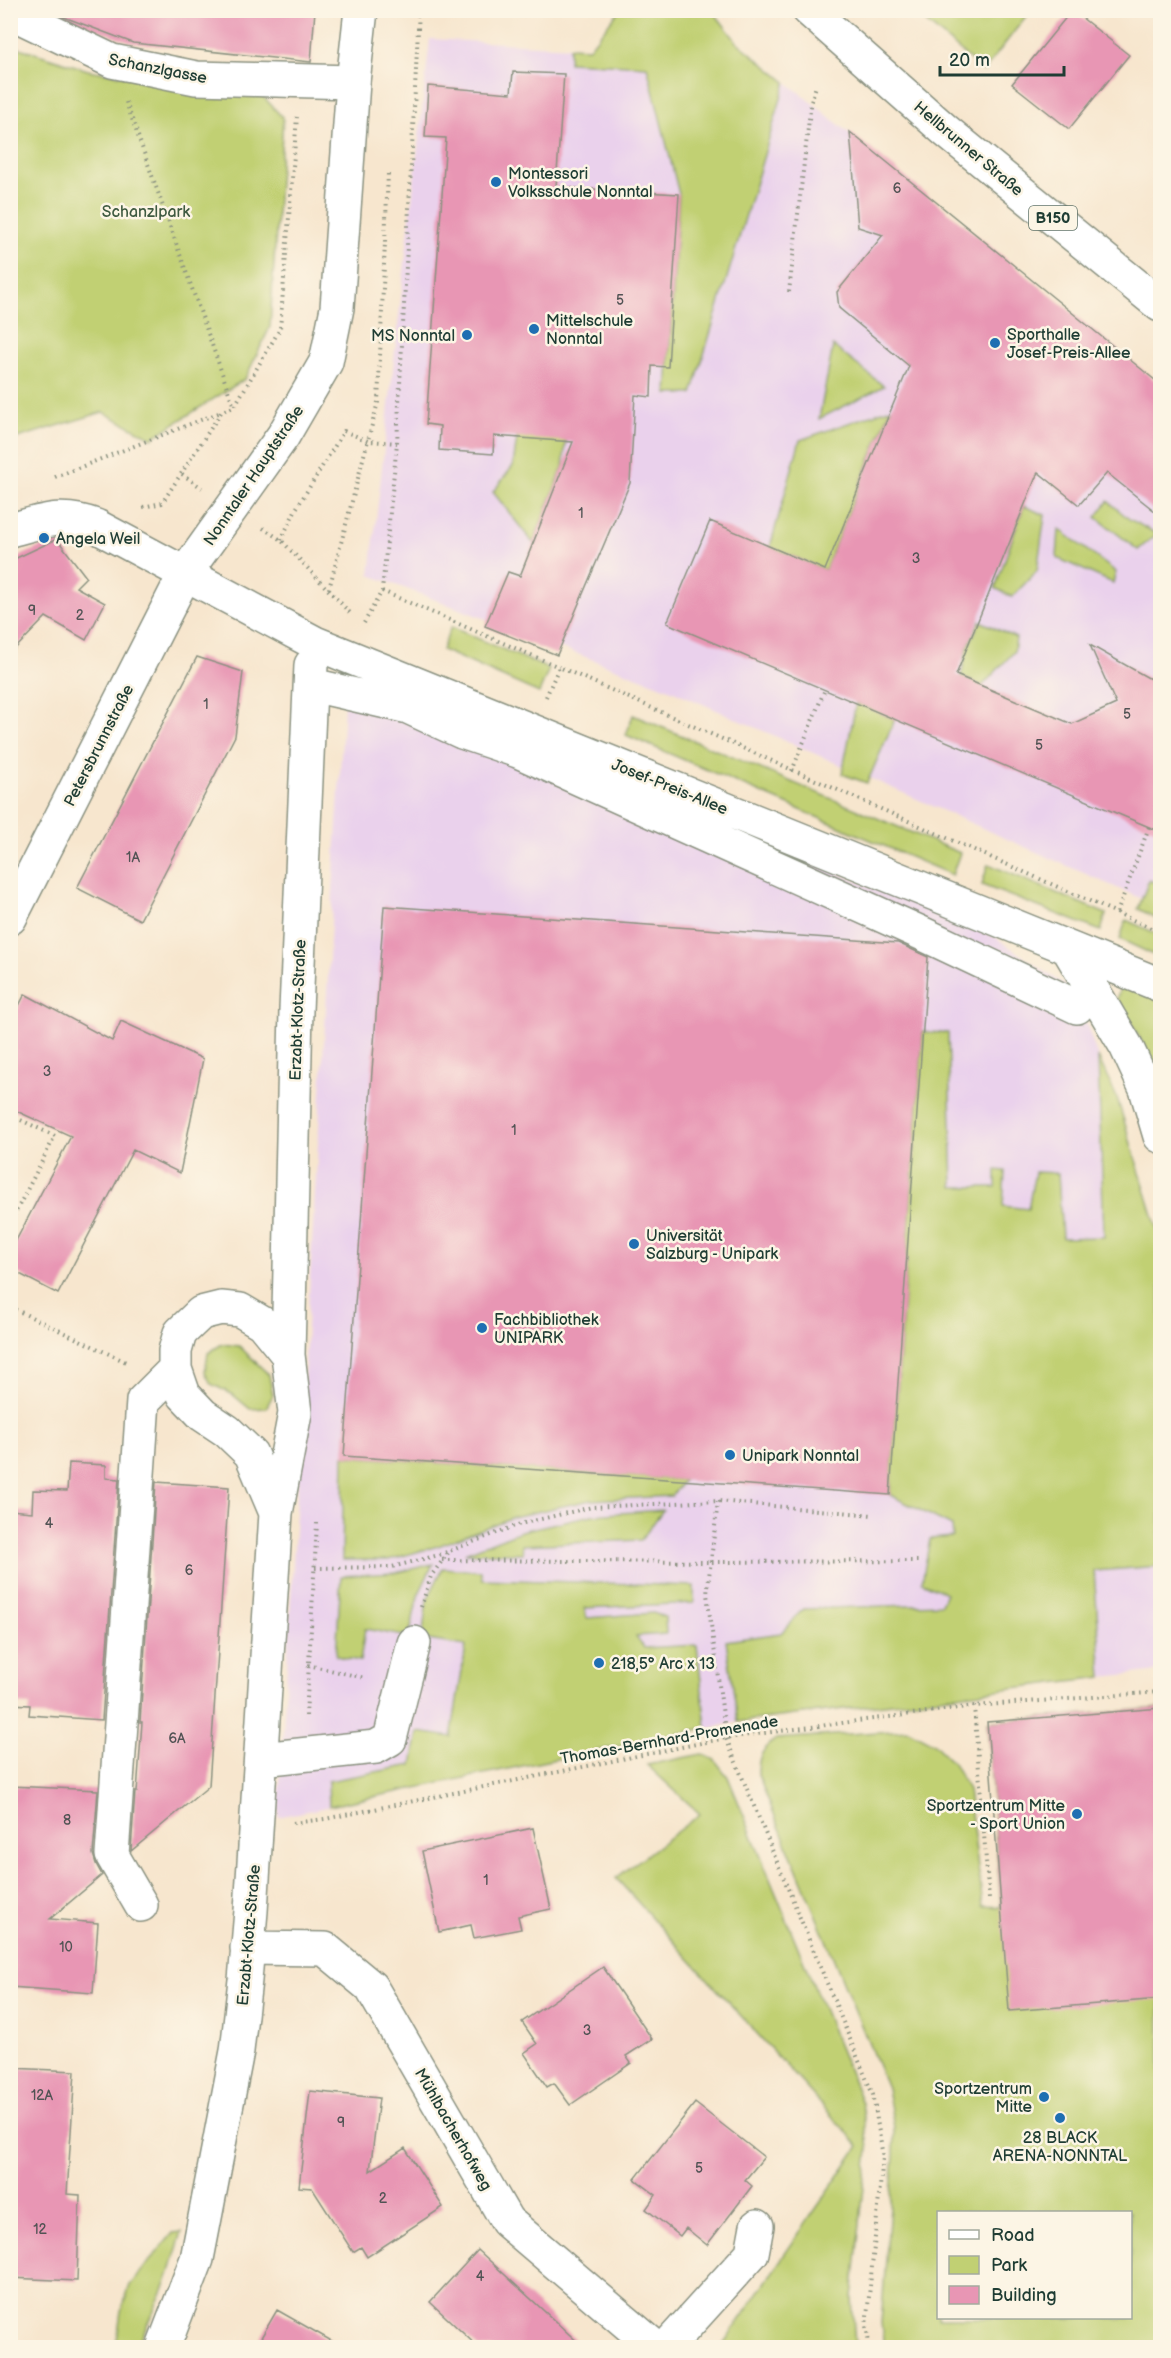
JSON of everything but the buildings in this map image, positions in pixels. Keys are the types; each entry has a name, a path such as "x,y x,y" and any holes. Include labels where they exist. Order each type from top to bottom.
{"street":[{"name":"Nonntaler Hauptstraße","path":"186,572 283,435 326,362 337,308 353,82 361,10"},
{"name":"Hellbrunner Straße","path":"809,10 946,131 1161,305"},
{"name":"Schanzlgasse","path":"10,12 111,62 196,78 353,82"},
{"path":"10,530 59,518 76,519 96,526 186,572"},
{"name":"Petersbrunnstraße","path":"10,918 186,572"},
{"name":"Josef-Preis-Allee","path":"186,572 315,643 1161,986"},
{"name":"Josef-Preis-Allee","path":"311,675 408,707 462,732 518,751 921,933 1077,1007"},
{"name":"Erzabt-Klotz-Straße","path":"163,2348 197,2259 237,2051 257,1828 276,1513 295,1413 288,1355 296,1010 311,675"},
{"path":"1069,950 1126,1046 1146,1089 1161,1136"},
{"name":"Erzabt-Klotz-Straße","path":"276,1513 251,1454 227,1431 202,1415 184,1395 175,1369 175,1351 180,1333 201,1313 221,1308 240,1310 262,1323 288,1355"},
{"path":"141,1905 112,1855 143,1401 175,1369"},
{"path":"261,1759 376,1747 390,1739 414,1643"},
{"name":"Mühlbacherhofweg","path":"247,1948 325,1949 372,1987 507,2221 656,2348"},
{"path":"666,2348 752,2253 756,2226"}],"path":[{"path":"397,443 368,441 344,431 296,509 281,540 363,627 382,591 397,443 419,10"},
{"path":"111,62 234,407"},
{"path":"55,477 234,407 280,329 295,120 314,80"},
{"path":"789,292 811,102 816,86"},
{"path":"328,589 378,402 388,165"},
{"path":"182,474 222,411"},
{"path":"382,591 1161,932"},
{"path":"545,699 559,667"},
{"path":"792,771 825,689"},
{"path":"1117,913 1149,827"},
{"path":"10,1115 55,1136 10,1223"},
{"path":"10,1307 127,1363 175,1369"},
{"path":"718,1501 707,1594 726,1738 873,2095 882,2157 866,2326 870,2348"},
{"path":"315,1568 392,1567 448,1552 520,1524 592,1507 718,1501 873,1515"},
{"path":"414,1643 421,1605 431,1576 448,1552"},
{"path":"442,1560 922,1561"},
{"path":"266,1657 404,1686"},
{"name":"Thomas-Bernhard-Promenade","path":"257,1828 325,1819 726,1738 974,1706 1161,1692"},
{"path":"974,1706 989,1899"}],"shaded area":[{"path":"619,11 713,11 737,42 1160,385 1160,907 667,688 370,575 430,39 589,48"},
{"name":"Unipark Nonntal","path":"346,672 995,937 1075,992 1098,1057 1117,1098 1160,1238 1160,1671 738,1722 278,1817"}],"green space":[{"path":"619,11 713,11 737,42 786,82 692,394 667,394 679,194 647,66 569,62 569,47 589,48"},
{"path":"913,11 1030,11 984,71"},
{"name":"Schanzlpark","path":"10,45 88,70 176,84 260,93 283,118 270,327 245,379 152,438 103,412 11,440"},
{"path":"833,346 884,386 819,419"},
{"path":"891,408 825,570 770,547 800,440"},
{"path":"518,431 566,441 563,467 533,543 493,492 513,466"},
{"path":"1108,501 1129,519 1157,534 1138,550 1096,517"},
{"path":"1024,506 1045,515 1037,571 1012,597 995,588"},
{"path":"1059,529 1116,572 1113,583 1057,558"},
{"path":"980,621 1016,638 1014,652 982,686 961,677 967,649"},
{"path":"451,627 549,669 539,693 442,650"},
{"path":"856,703 895,719 867,783 842,774"},
{"path":"633,715 960,853 952,875 626,735"},
{"path":"988,864 1106,914 1101,931 982,885"},
{"path":"1149,880 1160,885 1160,920 1138,909"},
{"path":"1126,920 1160,935 1160,958 1120,939"},
{"path":"1122,981 1160,995 1160,1073 1117,999"},
{"path":"923,1032 948,1033 953,1187 996,1187 996,1170 1005,1171 1003,1206 1028,1209 1035,1172 1058,1173 1062,1238 1104,1237 1098,1057 1117,1098 1160,1238 1160,1566 1094,1571 1102,1677 738,1722 726,1641 781,1633 803,1609 941,1604 946,1593 922,1582 930,1539 953,1537 952,1526 890,1495"},
{"path":"222,1344 239,1346 269,1375 273,1395 266,1408 250,1409 232,1394 211,1384 205,1372 208,1353"},
{"path":"344,1456 684,1480 672,1496 590,1500 513,1517 438,1546 388,1560 342,1560"},
{"path":"663,1510 641,1540 522,1545 523,1553 465,1553 521,1531 592,1515"},
{"path":"433,1564 418,1596 409,1637 365,1629 360,1661 336,1656 341,1576 395,1573"},
{"path":"443,1568 481,1571 482,1579 694,1586 694,1603 584,1608 587,1618 653,1613 665,1617 666,1634 636,1636 644,1648 697,1645 706,1728 329,1806 328,1781 412,1765 418,1732 451,1737 466,1646 422,1639 427,1600"},
{"name":"Sportzentrum Mitte","path":"1160,1708 1160,2347 884,2347 881,2323 894,2155 894,2127 887,2088 758,1775 761,1754 776,1739 908,1730 933,1743 953,1763 968,1790 983,1906 1001,1907 987,1722"},
{"path":"702,1754 715,1760 728,1777 862,2103 868,2149 852,2297 855,2347 721,2347 859,2146 616,1878 700,1814 647,1765"},
{"path":"182,2232 167,2281 137,2347 116,2347 121,2312 130,2285 173,2233"}],"place":[{"name":"Montessori Volksschule Nonntal","path":"496,182"},
{"name":"Mittelschule Nonntal","path":"534,329"},
{"name":"MS Nonntal","path":"467,335"},
{"name":"Sporthalle Josef-Preis-Allee","path":"995,343"},
{"name":"Angela Weil","path":"44,538"},
{"name":"Universität Salzburg - Unipark","path":"634,1244"},
{"name":"Fachbibliothek UNIPARK","path":"482,1328"},
{"name":"Unipark Nonntal","path":"730,1455"},
{"name":"218,5° Arc x 13","path":"599,1663"},
{"name":"Sportzentrum Mitte - Sport Union","path":"1077,1814"},
{"name":"Sportzentrum Mitte","path":"1044,2097"},
{"name":"28 BLACK ARENA-NONNTAL","path":"1060,2118"}]}
